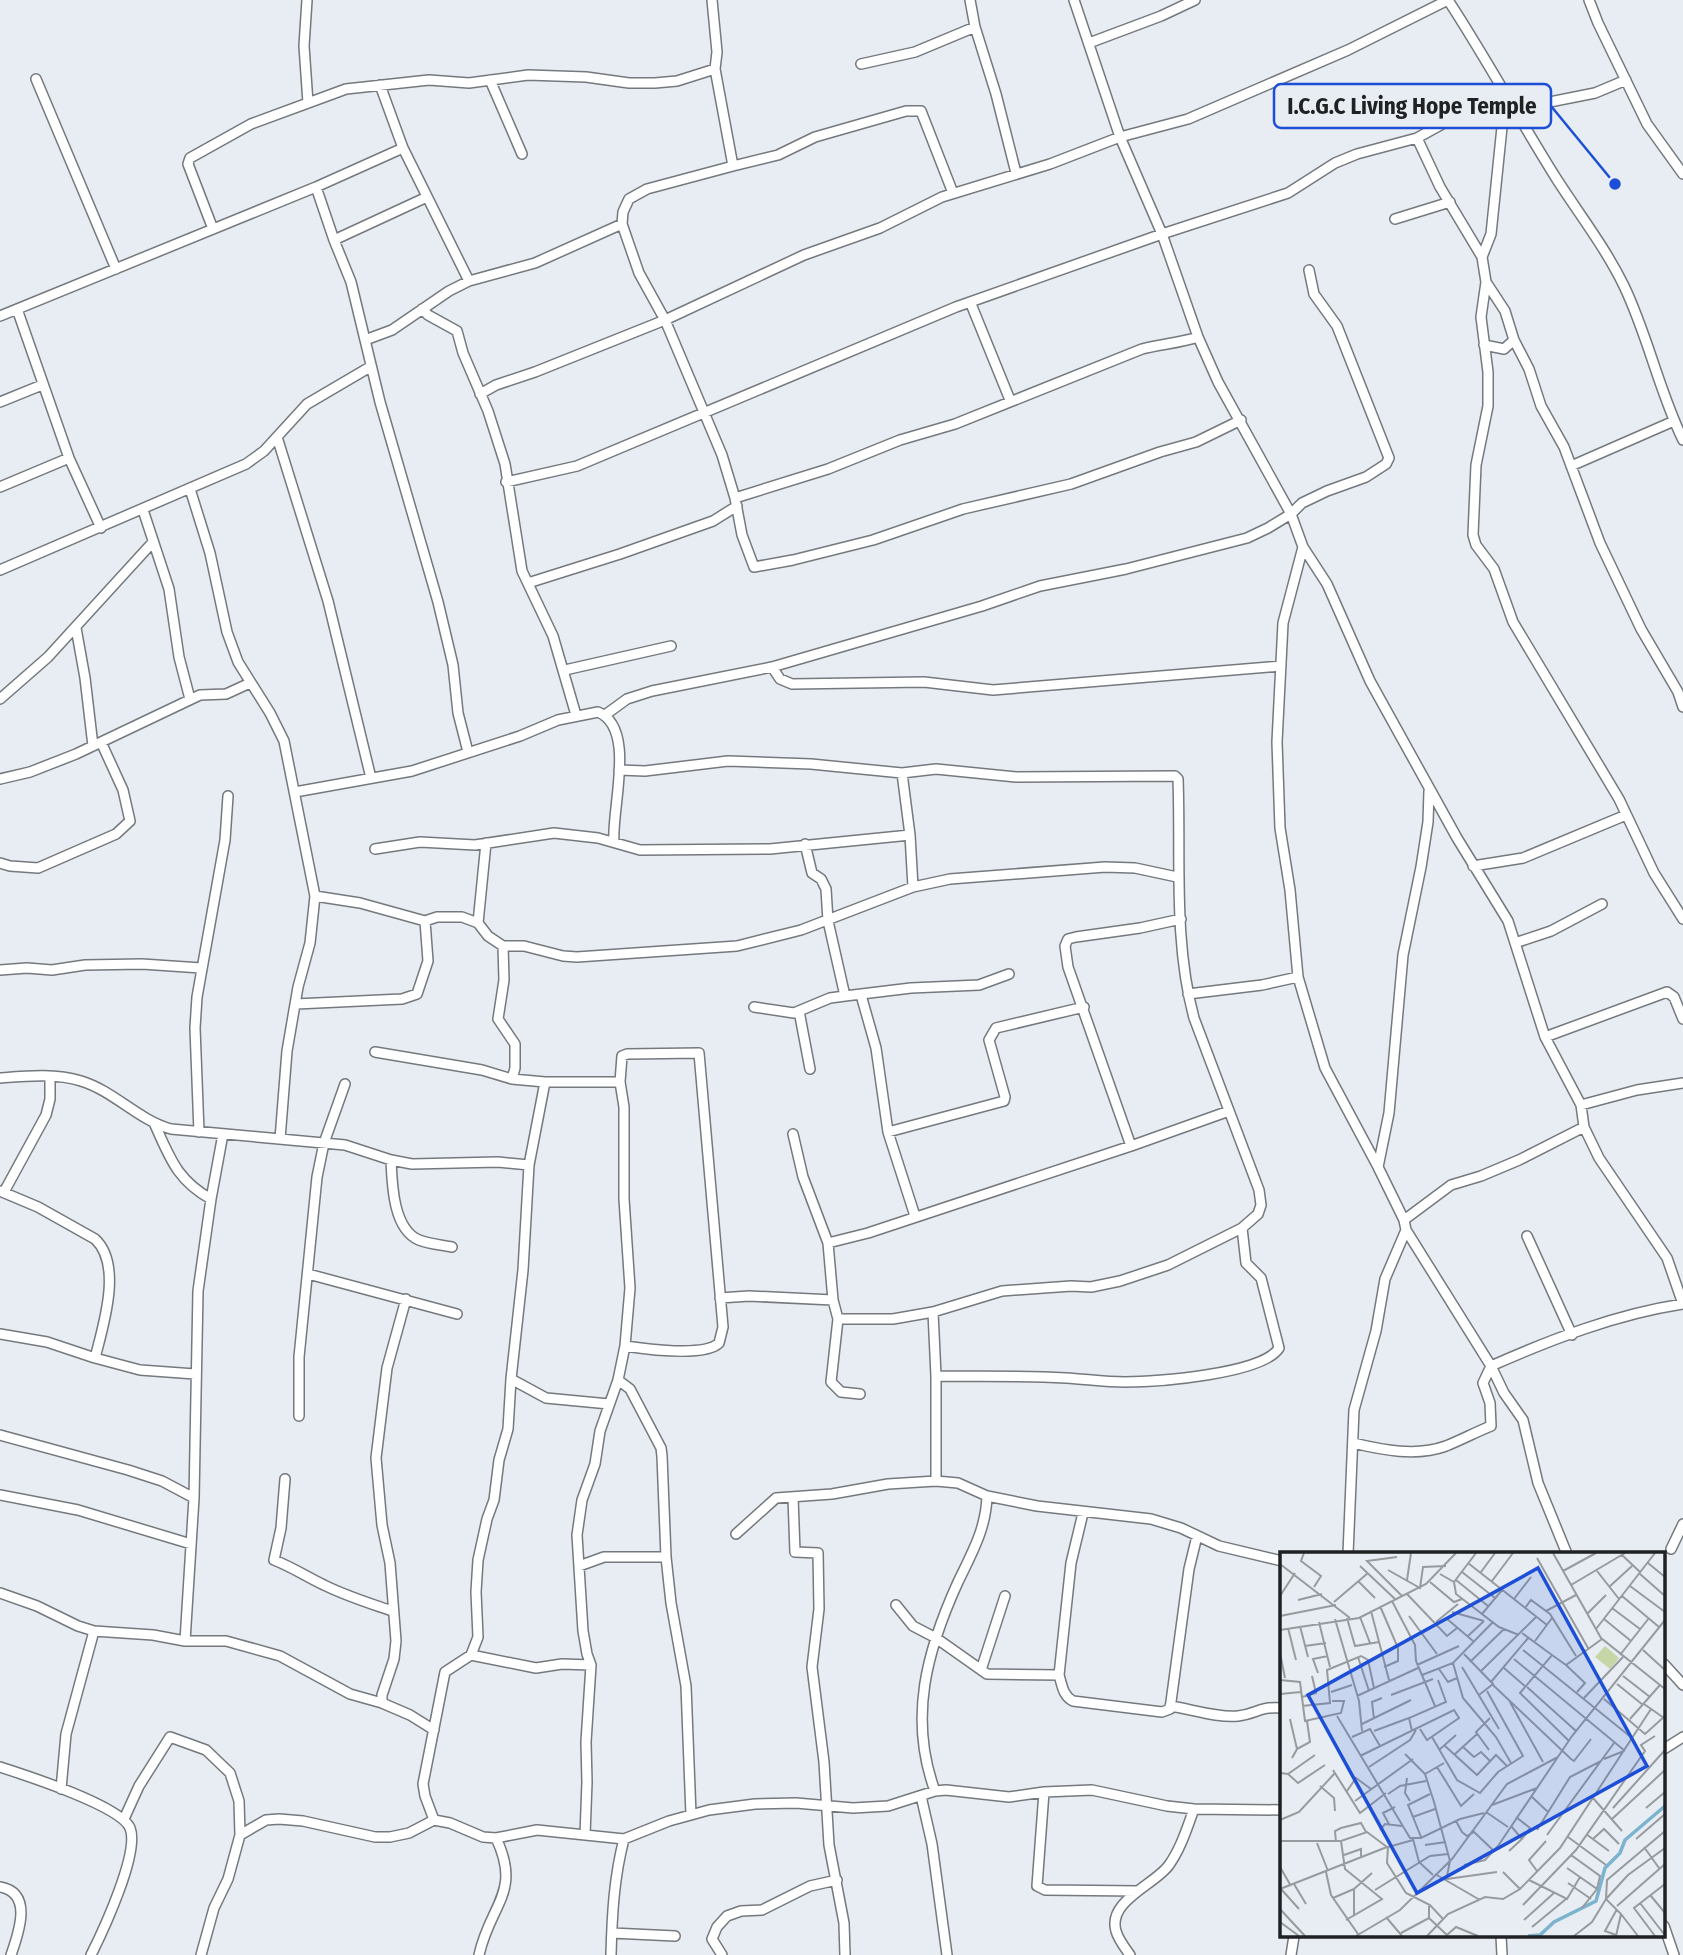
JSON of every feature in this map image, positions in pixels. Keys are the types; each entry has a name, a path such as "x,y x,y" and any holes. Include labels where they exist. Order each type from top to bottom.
{"street":[{"path":"307,0 304,46 307,103"},
{"path":"712,0 717,52 715,69 733,166"},
{"path":"970,0 975,27 996,94 1016,173"},
{"path":"1074,0 1120,137 1162,234 1198,337 1218,382 1292,514 1303,547 1327,584 1370,681 1473,866 1508,921 1545,1037 1581,1105 1584,1127 1600,1158 1667,1258 1683,1304 1642,1310 1491,1366 1483,1383 1490,1403 1491,1426 1445,1447 1422,1451 1390,1451 1353,1443"},
{"path":"1089,43 1195,0"},
{"path":"480,394 496,385 665,320 804,256 880,228 953,193 1051,164 1120,137 1188,118 1348,50 1448,0 1600,243 1623,285 1642,327 1683,440"},
{"path":"1590,0 1598,23 1647,124 1683,172"},
{"path":"861,64 915,52 975,27"},
{"path":"213,229 188,164 190,158 251,124 346,89 429,80 470,83 528,75 655,83 677,81 715,69"},
{"path":"36,79 116,269"},
{"path":"490,80 522,154"},
{"path":"1515,109 1595,93 1626,80"},
{"path":"380,85 403,148 469,281"},
{"path":"506,482 577,466 934,316 1162,234 1289,193 1325,169 1357,154 1418,138 1455,117 1507,98"},
{"path":"1482,257 1491,234 1494,188 1507,98"},
{"path":"953,193 920,111 906,111 815,137 778,155 648,190 629,199 623,212 622,224 639,273 665,320 722,455 751,565 755,568 873,540 963,509 1071,484 1196,442 1241,420"},
{"path":"1418,138 1440,187 1482,257 1486,282 1481,317 1488,372 1488,405 1475,465 1473,535 1476,545 1494,569 1513,622 1619,799 1654,873 1683,919"},
{"path":"0,316 316,187 403,148"},
{"path":"316,187 351,282 370,367 438,602 453,664 458,713 468,752"},
{"path":"334,240 427,197"},
{"path":"1395,219 1450,202"},
{"path":"366,340 392,330 469,281 535,263 622,224"},
{"path":"604,715 627,699 652,691 772,667 982,606 1040,586 1126,569 1247,538 1292,514 1302,503 1366,477 1386,464 1389,458 1337,326 1314,294 1309,270"},
{"path":"1486,282 1505,311 1541,406 1572,466 1600,544 1641,629 1680,690 1683,707"},
{"path":"971,304 1010,400"},
{"path":"17,309 69,458 101,528"},
{"path":"422,309 457,331 501,450 522,571 543,610 565,670 576,715"},
{"path":"528,583 713,521 736,502 900,440 955,424 1133,353 1156,346 1179,344 1198,337"},
{"path":"1484,345 1504,349 1514,340"},
{"path":"0,570 246,464 277,437 307,404 370,367"},
{"path":"0,402 42,385"},
{"path":"1572,466 1674,421"},
{"path":"277,437 328,601 371,778"},
{"path":"0,487 69,458"},
{"path":"190,489 210,553 228,632 238,662 284,741 315,896 310,943 287,1051 280,1139"},
{"path":"143,510 172,603 179,657 190,699"},
{"path":"0,699 48,657 153,542"},
{"path":"1303,547 1283,623 1277,742 1280,828 1290,890 1298,977 1325,1068 1378,1167 1404,1220 1406,1230 1523,1420 1538,1483 1566,1552"},
{"path":"0,863 38,867 116,834 130,821 123,790 97,744 76,628"},
{"path":"565,670 671,646"},
{"path":"772,667 780,678 792,684 924,682 993,690 1281,666"},
{"path":"0,779 30,772 97,744 200,695 226,694 250,683"},
{"path":"295,792 412,771 576,715 598,712 604,715 617,732 619,770 614,842"},
{"path":"619,770 645,771 729,761 811,764 902,773 936,769 1016,777 1175,776 1178,779 1180,826 1177,877 1188,994 1259,1190 1261,1205 1258,1214 1242,1228 1168,1265 1120,1281 1091,1287 1002,1291 933,1312 892,1319 838,1319"},
{"path":"902,773 913,887"},
{"path":"1378,1167 1389,1113 1403,955 1426,834 1429,789"},
{"path":"199,1132 195,1028 201,968 225,840 228,796"},
{"path":"1473,866 1523,858 1626,815"},
{"path":"375,849 420,842 475,845 554,833 598,838 640,850 770,849 910,835"},
{"path":"478,923 486,843"},
{"path":"805,844 812,873 821,879 826,889 828,921 845,996"},
{"path":"315,896 360,903 425,921 437,916 462,917 478,923 488,936 503,946 524,946 577,957 737,946 780,937 828,921 913,887 974,876 1105,867 1135,868 1177,877"},
{"path":"1515,943 1551,931 1602,904"},
{"path":"1131,1146 1068,967 1065,946 1068,939 1181,919"},
{"path":"296,1004 402,999 417,994 428,961 425,921"},
{"path":"503,946 504,980 498,1019 515,1044 512,1079"},
{"path":"0,970 52,970 85,965 142,964 201,968"},
{"path":"754,1007 779,1012 799,1011 830,998 911,988 979,985 1009,974"},
{"path":"1188,994 1262,985 1298,977"},
{"path":"1545,1037 1667,992 1674,997 1683,1019"},
{"path":"861,995 876,1048 888,1132 915,1216"},
{"path":"888,1132 1004,1101 989,1040 991,1033 996,1028 1084,1007"},
{"path":"799,1011 810,1069"},
{"path":"375,1052 482,1070 512,1079 620,1082"},
{"path":"585,1835 586,1742 591,1665 583,1631 577,1535 582,1500 595,1464 600,1431 618,1380 625,1346 630,1288 624,1199 624,1107 620,1082 622,1056 695,1052 701,1055 723,1327 719,1343 709,1350 643,1349 625,1346"},
{"path":"50,1077 50,1099 46,1115 2,1192 38,1207 95,1239 102,1246 108,1258 109,1291 94,1358"},
{"path":"0,1078 50,1077 80,1080 111,1096 155,1125 171,1129 345,1145 412,1164 529,1164"},
{"path":"434,1820 423,1784 445,1672 471,1655 478,1637 478,1560 494,1500 499,1460 508,1429 523,1270 529,1164 545,1082"},
{"path":"1581,1105 1637,1090 1683,1083"},
{"path":"299,1416 299,1357 317,1177 324,1143 345,1084"},
{"path":"828,1243 1131,1146 1229,1111"},
{"path":"155,1125 175,1169 192,1186 211,1199"},
{"path":"1404,1220 1451,1185 1519,1160 1584,1127"},
{"path":"185,1641 194,1498 198,1291 223,1133"},
{"path":"793,1134 803,1177 828,1243 833,1300 838,1319 831,1382 841,1392 860,1394"},
{"path":"391,1160 395,1203 406,1228 417,1240 452,1247"},
{"path":"936,1376 1126,1382 1217,1374 1275,1355 1279,1348 1261,1278 1245,1263 1242,1228"},
{"path":"1348,1552 1354,1410 1376,1331 1385,1279 1406,1230"},
{"path":"1527,1236 1572,1335"},
{"path":"309,1275 457,1314"},
{"path":"720,1298 749,1296 833,1300"},
{"path":"382,1703 396,1641 390,1563 382,1525 376,1458 387,1368 406,1299"},
{"path":"933,1312 936,1480"},
{"path":"0,1334 47,1342 140,1370 195,1374"},
{"path":"511,1380 546,1398 609,1404"},
{"path":"618,1380 630,1389 660,1448 671,1604 686,1686 691,1815"},
{"path":"0,1435 162,1481 194,1498"},
{"path":"285,1479 281,1528 274,1560 348,1596 392,1611"},
{"path":"736,1534 776,1497 832,1494 888,1484 936,1480 958,1483 987,1496 1083,1513 1151,1519 1181,1528 1230,1549 1280,1561"},
{"path":"0,1495 79,1510 191,1544"},
{"path":"935,1791 926,1762 922,1708 925,1676 936,1638 979,1540 987,1510 987,1496"},
{"path":"793,1497 795,1552 818,1553 820,1609 812,1667 828,1805 829,1846 844,1923 845,1955"},
{"path":"1083,1513 1071,1563 1059,1675 1063,1691 1073,1701 1167,1712 1171,1706 1189,1569 1197,1536"},
{"path":"1671,1549 1683,1524"},
{"path":"579,1566 604,1557 666,1557"},
{"path":"0,1593 94,1631 153,1635 185,1641 226,1641 280,1656 349,1694 382,1703 410,1715 434,1730"},
{"path":"981,1670 1005,1596"},
{"path":"896,1605 913,1626 936,1638 992,1676 1059,1675"},
{"path":"61,1789 66,1734 94,1631"},
{"path":"471,1655 536,1668 562,1664 591,1665"},
{"path":"1666,1666 1683,1685"},
{"path":"1171,1706 1231,1716 1245,1715 1260,1708 1280,1709"},
{"path":"124,1819 139,1786 170,1737 206,1750 230,1773 239,1801 240,1835 201,1955"},
{"path":"1666,1748 1683,1737"},
{"path":"0,1767 106,1808 124,1819 130,1827 132,1838 128,1866 91,1955"},
{"path":"240,1835 266,1820 279,1819 390,1838 409,1833 434,1820 450,1823 471,1834 495,1838 537,1830 624,1839 691,1815 755,1804 853,1808 888,1806 935,1791 1009,1797 1092,1790 1194,1809 1280,1810"},
{"path":"1044,1792 1037,1886 1045,1890 1138,1891"},
{"path":"921,1796 932,1844 947,1955"},
{"path":"1130,1955 1116,1931 1116,1919 1126,1901 1168,1867 1178,1850 1194,1809"},
{"path":"479,1955 484,1934 506,1888 507,1874 503,1854 495,1838"},
{"path":"611,1955 617,1866 624,1839"},
{"path":"722,1955 712,1939 717,1927 727,1916 741,1911 762,1910 810,1886 836,1880"},
{"path":"0,1887 6,1888 17,1897 23,1909 11,1955"},
{"path":"1666,1932 1674,1955"},
{"path":"612,1933 675,1936"}],"place":[{"name":"I.C.G.C Living Hope Temple","path":"1615,184"}]}
